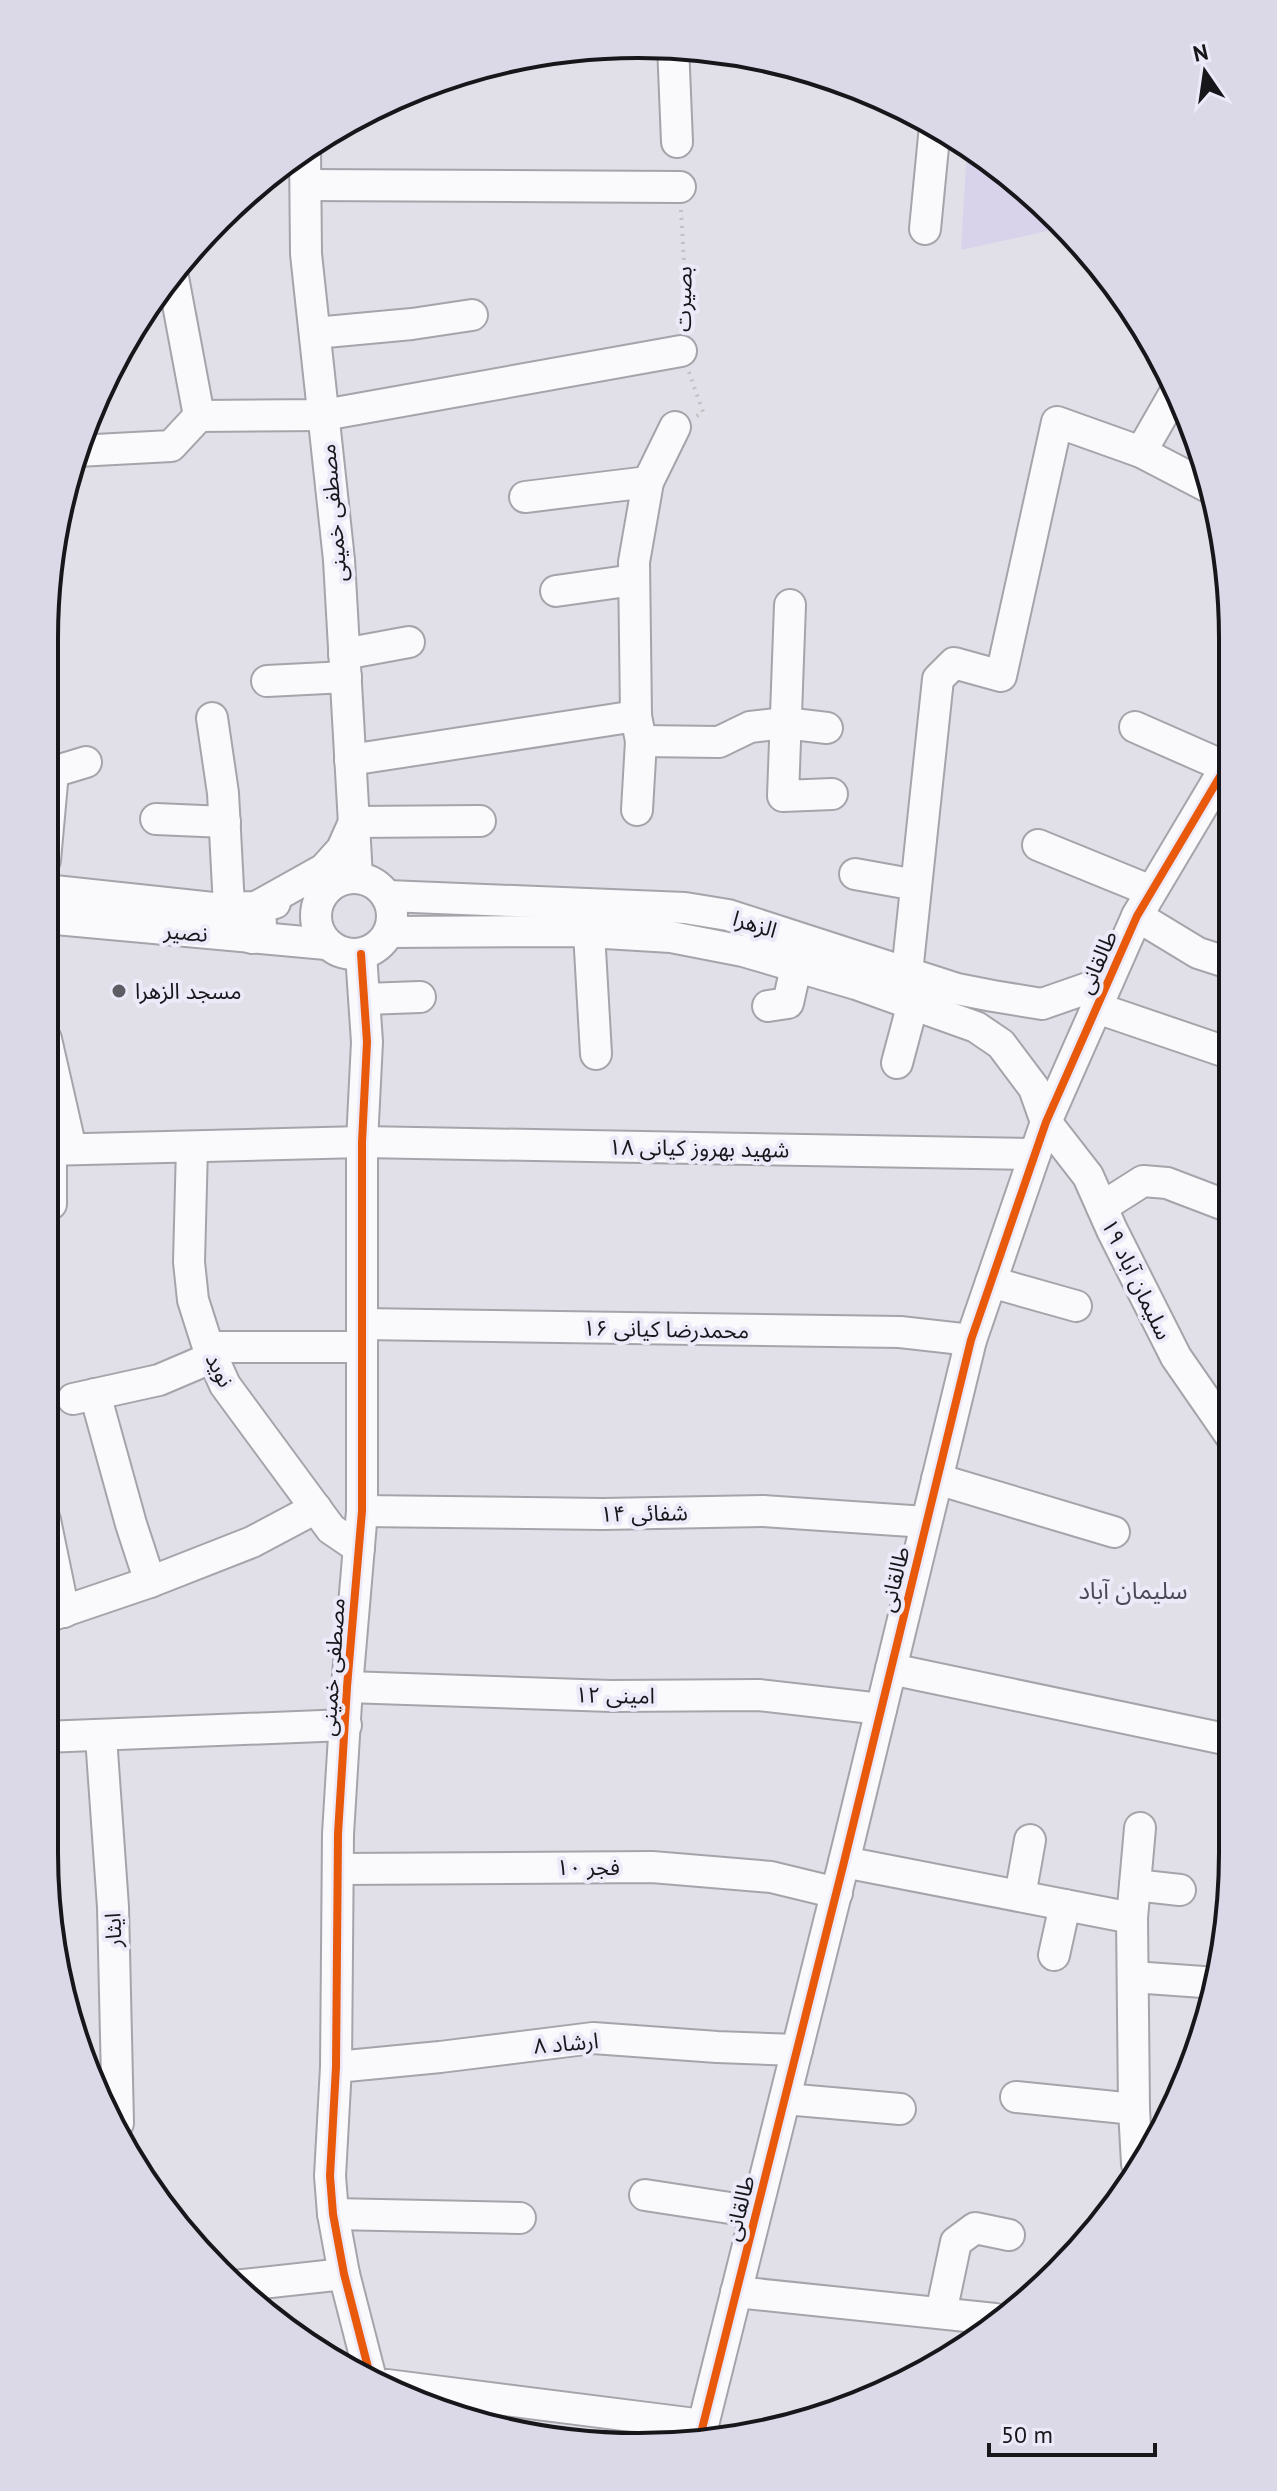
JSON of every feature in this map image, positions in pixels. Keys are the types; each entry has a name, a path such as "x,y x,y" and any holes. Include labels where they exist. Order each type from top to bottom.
{"street":[{"path":"674,59 677,142"},
{"path":"925,229 934,139"},
{"name":"مصطفی خمینی","path":"305,164 306,254 339,560 357,877"},
{"path":"306,185 680,187"},
{"path":"175,289 199,416"},
{"path":"315,333 472,315"},
{"path":"90,450 171,446 199,416 324,415 681,351"},
{"path":"1141,452 1169,403"},
{"path":"907,973 938,679 954,663 1001,676 1057,422 1141,452 1197,481"},
{"path":"637,810 634,562 648,482 675,427"},
{"path":"525,497 648,482"},
{"path":"556,591 634,580"},
{"path":"790,605 783,796 832,794"},
{"path":"267,681 345,665 409,642"},
{"path":"212,718 225,822 243,907"},
{"path":"350,760 638,729 719,742 750,727 785,723 827,728"},
{"path":"1135,727 1219,762"},
{"path":"58,770 86,762"},
{"name":"طالقانی","path":"702,2429 837,1893 971,1340 1046,1122 1144,904 1219,778"},
{"path":"156,819 225,822"},
{"path":"243,907 324,869 342,849 354,822 480,821"},
{"path":"1038,845 1144,904 1198,953 1219,960"},
{"path":"855,874 916,885"},
{"path":"357,877 375,883 388,896 393,914 390,932 378,947 361,954 342,953 326,944 317,928 316,909 324,892 338,881 357,877"},
{"path":"58,892 125,900 243,907 324,892"},
{"name":"الزهرا","path":"388,896 685,908 728,915 957,989 1042,1004 1103,994"},
{"path":"440,931 433,921 433,910 448,899"},
{"path":"243,907 260,914 259,933 252,938"},
{"name":"نصیر","path":"58,919 326,944"},
{"name":"الزهرا","path":"390,932 589,932 671,937 743,951 913,1003 976,1027 1001,1044 1034,1088 1046,1122"},
{"path":"589,932 596,1054"},
{"name":"مصطفی خمینی","path":"361,954 367,1042 362,1142 362,1511 347,1687 338,1869 336,2067 330,2176 333,2214 344,2274 367,2365"},
{"path":"768,1006 788,1003 796,967"},
{"path":"1103,994 1219,1048"},
{"path":"976,1027 988,1024 995,1018 998,1011 993,996"},
{"path":"365,999 420,997"},
{"path":"897,1063 913,1003"},
{"name":"سلیمان آباد ۱۹","path":"1046,1122 1088,1176 1176,1357 1217,1394"},
{"name":"شهید بهروز کیانی ۱۸","path":"58,1149 362,1142 1035,1154"},
{"name":"نوید","path":"192,1147 189,1262 193,1300 210,1352 225,1385 331,1529 359,1548"},
{"path":"1102,1207 1143,1181 1167,1183 1219,1203"},
{"path":"991,1282 1076,1306"},
{"name":"محمدرضا کیانی ۱۶","path":"210,1352 362,1335 900,1332 971,1340"},
{"path":"150,1582 84,1397 159,1380 210,1352"},
{"path":"937,1479 1114,1532"},
{"path":"58,1614 252,1542 316,1508"},
{"name":"شفائی ۱۴","path":"362,1511 603,1514 763,1511 926,1522"},
{"path":"891,1669 1219,1738"},
{"name":"امینی ۱۲","path":"347,1687 611,1696 759,1695 881,1709"},
{"path":"58,1737 346,1725"},
{"name":"ایثار","path":"101,1737 113,1907 118,2108"},
{"path":"1137,2149 1132,1918 1140,1828"},
{"path":"1020,1896 1030,1840"},
{"path":"844,1862 1132,1918"},
{"name":"فجر ۱۰","path":"338,1869 652,1867 771,1877 837,1893"},
{"path":"1135,1885 1180,1890"},
{"path":"1054,1955 1065,1905"},
{"path":"1133,1977 1204,1982"},
{"name":"ارشاد ۸","path":"336,2067 593,2038 797,2050"},
{"path":"1016,2097 1134,2109"},
{"path":"785,2099 900,2109"},
{"path":"645,2195 756,2212"},
{"path":"333,2214 520,2218"},
{"path":"941,2313 956,2242 975,2228 1009,2235"},
{"path":"251,2284 344,2274"},
{"path":"736,2292 985,2318"},
{"path":"418,2390 687,2431"}],"shaded area":[{"path":"966,160 1021,202 1051,230 961,250"}],"cycle path":[{"path":"702,2429 971,1340 1046,1122 1137,916 1219,778"},
{"path":"361,954 367,1042 362,1142 362,1511 338,1834 336,2067 330,2176 333,2214 344,2274 367,2365"}],"place":[{"name":"مسجد الزهرا","path":"119,991"}],"district":[{"name":"سلیمان آباد","path":"1133,1591"}]}
